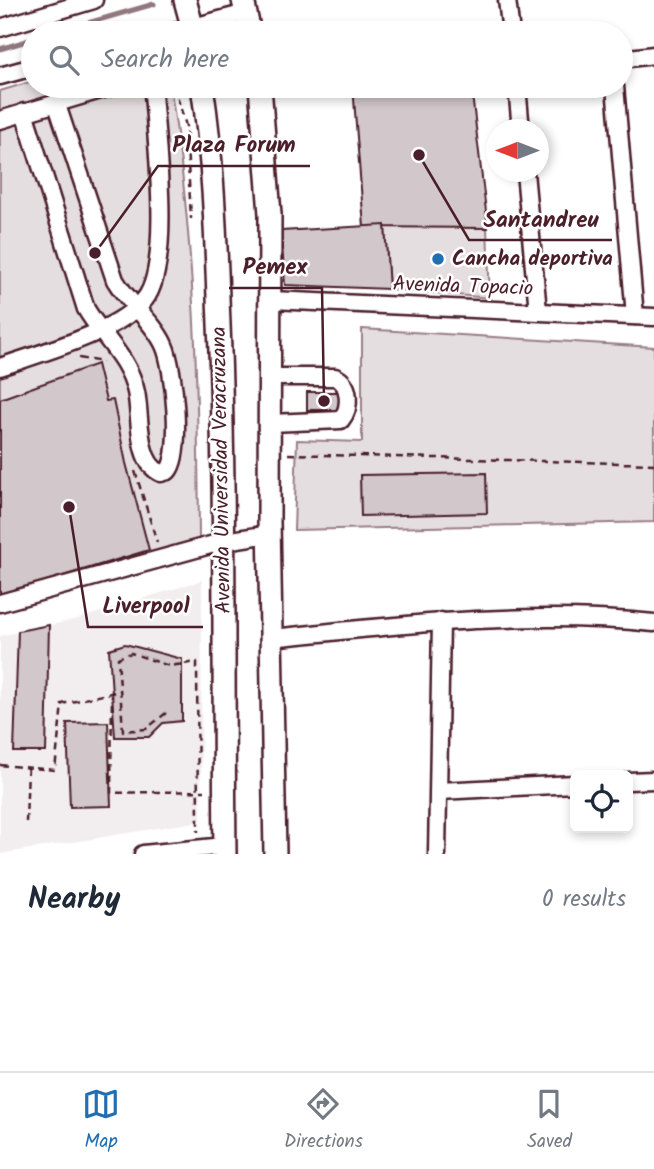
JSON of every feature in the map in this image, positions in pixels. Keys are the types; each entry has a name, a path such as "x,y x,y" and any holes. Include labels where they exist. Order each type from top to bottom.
{"main road":[{"path":"185,0 191,21"},
{"name":"Avenida Universidad Veracruzana","path":"203,98 215,233 225,541 226,851"},
{"path":"261,98 269,201 271,300 270,534 275,854"}],"street":[{"path":"0,27 94,0"},
{"path":"507,0 510,21"},
{"path":"226,21 247,15"},
{"path":"633,58 654,55"},
{"path":"0,76 21,71"},
{"path":"0,121 70,98"},
{"path":"0,367 98,330 134,309 152,288 158,265 160,221 153,98"},
{"path":"518,98 521,119"},
{"path":"616,98 635,316"},
{"path":"24,112 77,285 98,330 125,360 132,376 145,451 151,465 161,473 168,471 176,454 171,367 164,344 134,309 116,280 56,102"},
{"path":"526,182 538,311"},
{"name":"Avenida Topacio","path":"271,300 654,317"},
{"path":"271,377 340,379 347,388 347,411 341,420 336,422 271,423"},
{"path":"0,603 225,541 270,534"},
{"path":"272,638 441,621 569,617 654,623"},
{"path":"437,854 441,621"},
{"path":"633,781 654,780"},
{"path":"439,791 570,784"},
{"path":"143,854 198,848 226,851"}],"path":[{"path":"178,98 186,126 191,219"},
{"path":"69,357 101,360 111,370"},
{"path":"270,453 395,456 507,463 654,464"},
{"path":"134,467 162,559"},
{"path":"166,713 146,729 123,731 118,658 131,653 169,666 197,662 198,848"},
{"path":"112,691 111,793 226,790"},
{"path":"0,765 55,770 62,704 120,691"},
{"path":"26,822 28,768"}],"shaded area":[{"path":"21,85 21,98 172,98 185,199 194,312 199,540 0,604 0,91"},
{"name":"Cancha deportiva","path":"385,225 487,228 490,298 389,289"},
{"path":"362,329 654,347 654,522 294,530 297,440 362,442"},
{"path":"202,580 201,821 0,854 0,636 78,619"}],"building":[{"path":"354,98 472,98 488,228 364,227"},
{"path":"385,225 389,289 285,285 281,231"},
{"path":"97,364 106,401 113,400 149,550 0,595 0,399"},
{"path":"307,392 342,392 342,410 307,410"},
{"path":"486,473 487,513 361,516 360,475"},
{"path":"49,625 46,752 14,752 18,631"},
{"path":"125,644 182,659 182,721 163,723 149,737 115,737 109,649"},
{"path":"108,722 111,806 70,807 67,723"}],"waterway":[{"path":"95,21 154,4"},
{"path":"0,49 21,43"}],"place":[{"name":"Santandreu","path":"419,155"},
{"name":"Plaza Forum","path":"95,253"},
{"name":"Cancha deportiva","path":"438,259"},
{"name":"Pemex","path":"324,401"},
{"name":"Liverpool","path":"69,507"}]}
